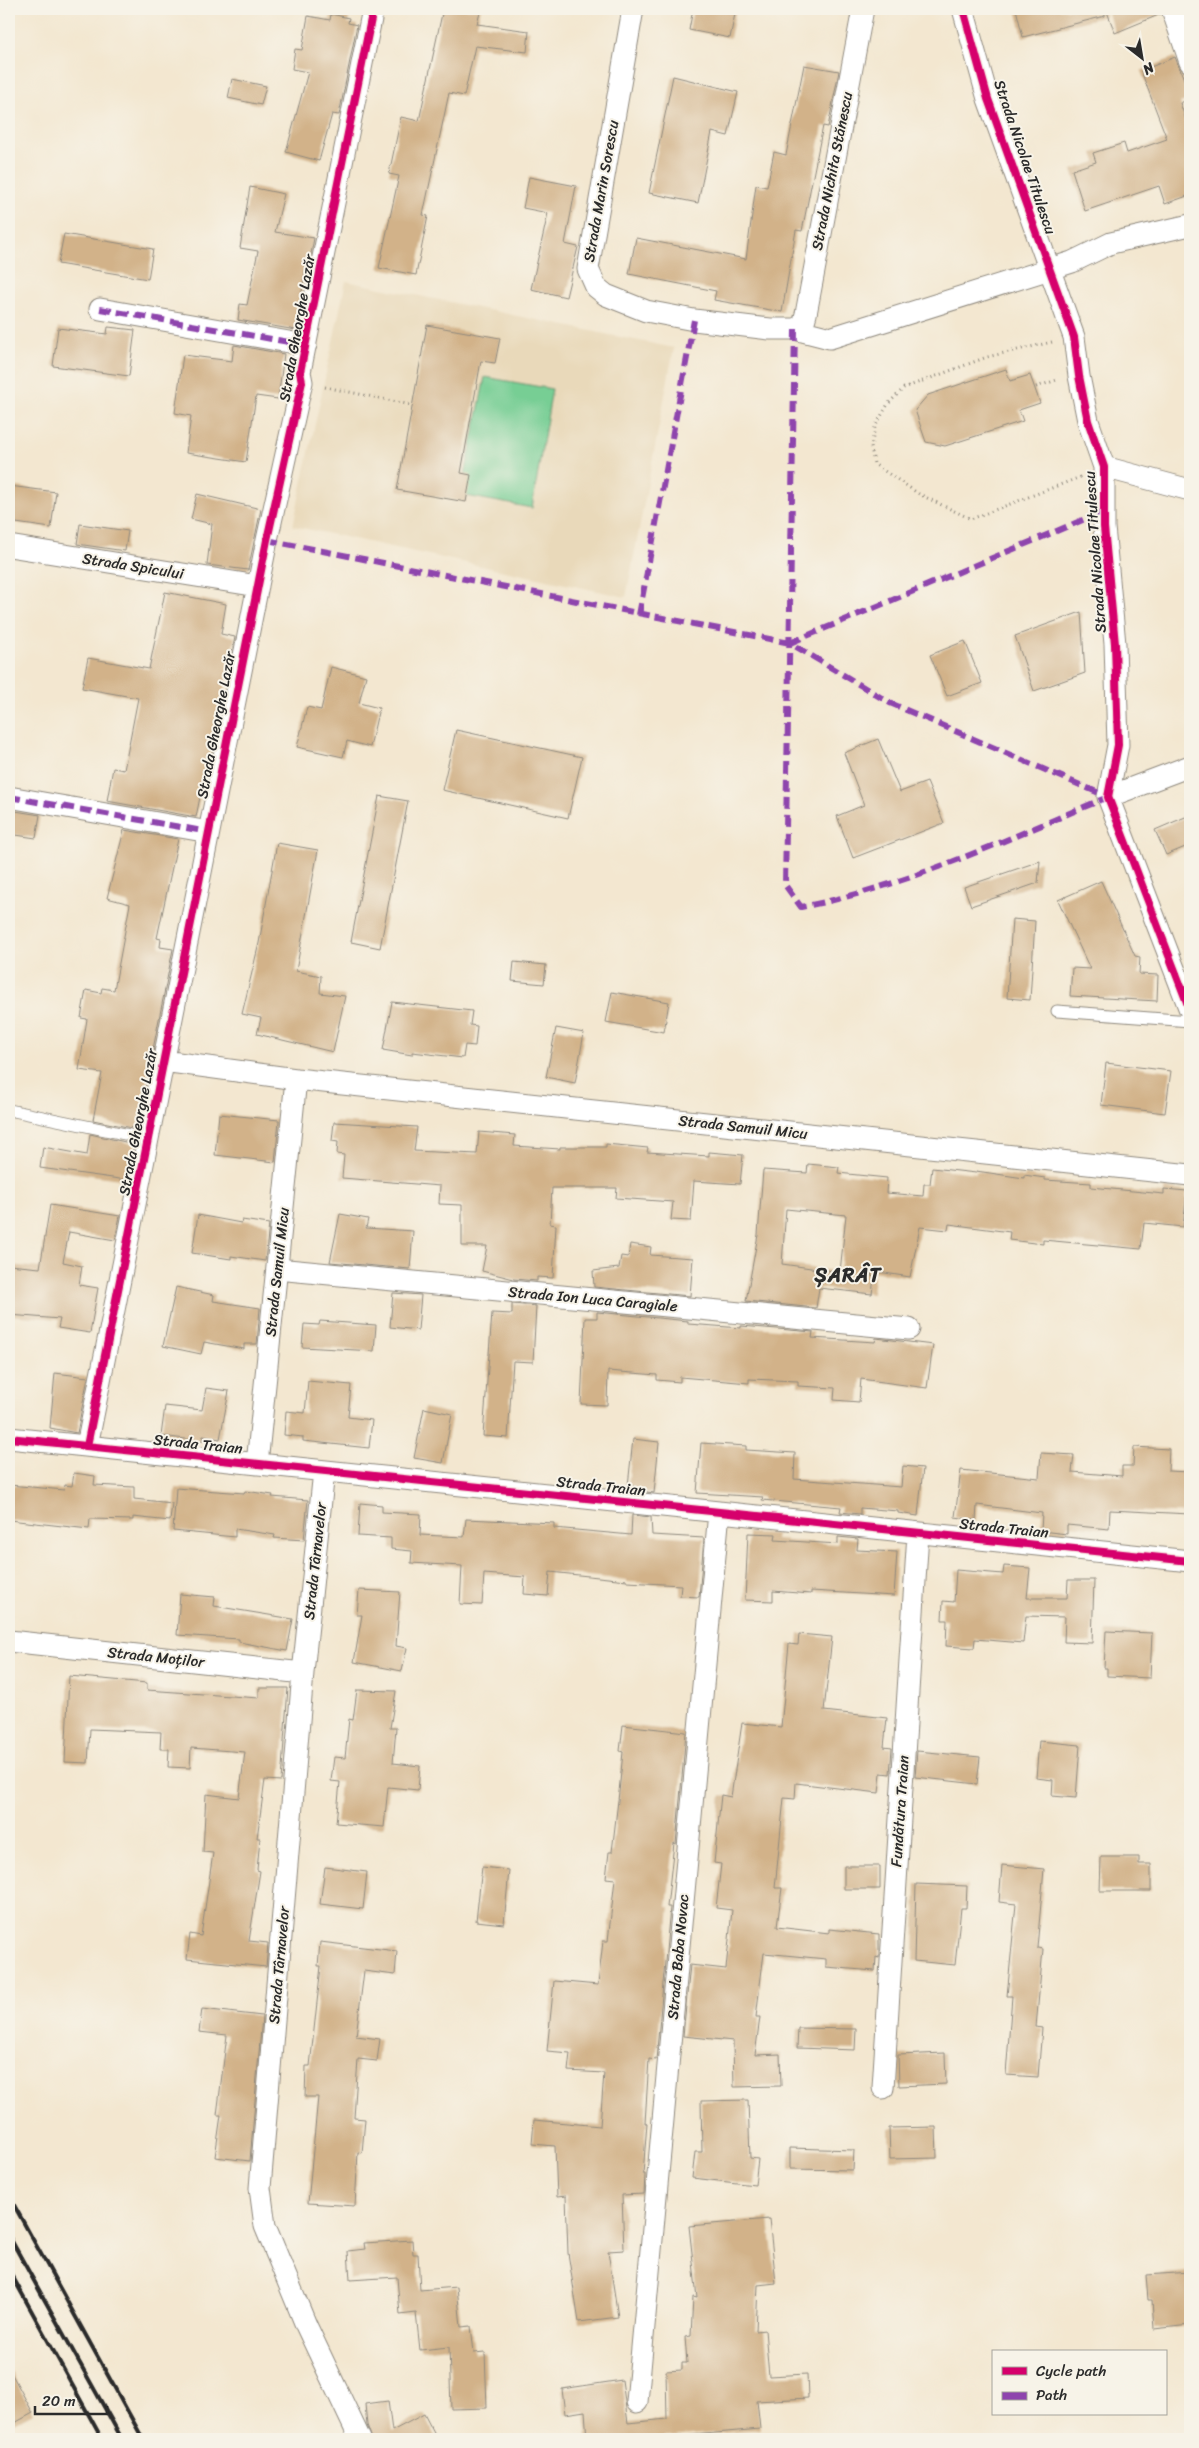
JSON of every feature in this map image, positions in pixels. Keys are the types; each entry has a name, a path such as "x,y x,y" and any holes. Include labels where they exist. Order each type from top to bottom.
{"street":[{"name":"Strada Gheorghe Lazăr","path":"86,1446 149,1139 163,1060 258,586 302,382 300,372 373,9"},
{"name":"Strada Marin Sorescu","path":"633,9 588,269 596,286 606,295 646,311 694,320 770,329 795,329 830,338 1072,262 1111,244 1190,225"},
{"name":"Strada Nichita Stănescu","path":"795,329 803,325 806,314 862,9"},
{"name":"Strada Nicolae Titulescu","path":"963,9 988,99 1074,337 1088,421 1104,467 1104,527 1115,644 1118,745 1108,797"},
{"path":"1172,9 1190,62"},
{"path":"100,309 306,345"},
{"path":"1104,467 1190,490"},
{"name":"Strada Spicului","path":"9,546 258,586"},
{"path":"1190,766 1108,797 1190,1010"},
{"path":"9,797 209,832"},
{"name":"Strada Samuil Micu","path":"163,1060 296,1079 1190,1176"},
{"name":"Strada Samuil Micu","path":"257,1464 296,1079"},
{"name":"Strada Ion Luca Caragiale","path":"277,1269 909,1329"},
{"name":"Strada Traian","path":"9,1438 1190,1561"},
{"name":"Strada Târnavelor","path":"324,1471 303,1673 260,2188 265,2226 306,2325 360,2439"},
{"name":"Strada Baba Novac","path":"637,2402 720,1512"},
{"name":"Fundătura Traian","path":"883,2088 918,1533"},
{"name":"Strada Moților","path":"9,1641 303,1673"}],"lane":[{"path":"1057,1011 1190,1021"},
{"path":"9,1110 149,1139"}],"path":[{"path":"1074,337 987,357 904,388 888,404 875,427 871,447 874,464 920,494 971,519 1104,467"},
{"path":"302,382 412,405"},
{"path":"1036,387 1044,384"}],"shaded area":[{"path":"346,281 674,348 626,597 293,526"}],"green space":[{"path":"485,377 552,389 532,508 461,495"}],"building":[{"path":"443,9 481,9 477,24 529,31 527,52 475,46 464,96 449,93 423,215 428,216 416,275 379,268 399,176 389,174 401,117 419,121"},
{"path":"693,9 736,9 730,38 689,30"},
{"path":"1016,9 1105,9 1105,16 1023,37"},
{"path":"1106,9 1160,9 1161,14 1115,33"},
{"path":"331,14 349,18 348,23 357,25 339,115 332,114 319,161 286,152 308,72 292,69 295,49 302,50 308,16 330,20"},
{"path":"1175,57 1190,94 1190,99 1180,103 1190,131 1190,195 1165,204 1159,186 1085,211 1072,170 1096,162 1093,153 1124,143 1127,153 1167,139 1141,71"},
{"path":"804,65 839,71 828,127 823,126 802,231 796,230 782,312 714,300 716,291 629,274 636,238 746,259 756,185 767,187 774,152 786,155"},
{"path":"673,76 738,92 728,136 712,132 698,203 649,193"},
{"path":"232,79 266,86 261,105 228,98"},
{"path":"529,177 576,186 565,244 578,247 566,297 531,289 548,213 523,208"},
{"path":"250,187 284,194 275,232 314,238 310,259 307,259 296,330 238,320 240,304 247,305 258,251 240,248"},
{"path":"64,234 153,249 148,279 58,264"},
{"path":"427,325 500,338 495,363 481,361 461,473 471,475 466,502 397,490"},
{"path":"108,327 135,330 129,376 53,366 58,328 107,334"},
{"path":"234,345 284,354 278,399 256,396 246,462 186,453 191,416 175,413 183,355 232,361"},
{"path":"1006,369 1010,381 1030,375 1040,403 1019,410 1023,421 945,446 926,442 915,410 928,395"},
{"path":"9,486 56,492 51,528 9,522"},
{"path":"197,494 261,509 248,570 207,565 212,524 191,519"},
{"path":"80,524 128,531 125,551 77,544"},
{"path":"165,592 226,604 221,634 235,637 211,758 208,757 196,817 107,801 113,768 124,770 138,698 82,688 88,658 149,669"},
{"path":"1081,612 1085,673 1034,691 1015,636"},
{"path":"965,641 982,683 947,696 930,655"},
{"path":"331,667 366,676 359,703 379,708 370,747 347,741 343,757 297,747 307,707 321,710"},
{"path":"456,730 582,757 568,818 442,790"},
{"path":"878,739 900,792 927,782 944,823 853,858 837,816 864,805 844,753"},
{"path":"379,796 408,801 380,948 351,942"},
{"path":"9,810 40,815 36,838 9,834"},
{"path":"1190,815 1190,845 1166,855 1155,830"},
{"path":"124,830 178,839 157,938 161,939 160,947 173,949 137,1129 93,1120 102,1073 79,1070 87,1019 81,1018 86,990 101,993 102,988 114,990 130,904 107,898"},
{"path":"277,843 318,850 296,971 321,976 320,993 345,996 333,1052 257,1034 261,1018 242,1014 259,943"},
{"path":"1040,861 1038,883 971,906 964,887"},
{"path":"1101,881 1135,956 1140,957 1139,974 1158,975 1157,1001 1070,996 1072,968 1090,969 1058,900"},
{"path":"1012,919 1035,921 1030,1000 1007,998"},
{"path":"514,962 546,965 544,984 512,981"},
{"path":"612,992 669,1002 664,1032 606,1022"},
{"path":"392,1002 472,1011 470,1025 477,1026 475,1046 465,1045 463,1058 412,1052 412,1055 383,1050"},
{"path":"556,1028 584,1033 575,1083 546,1077"},
{"path":"1106,1063 1171,1071 1165,1113 1101,1105"},
{"path":"219,1114 279,1120 275,1162 215,1155"},
{"path":"334,1122 417,1127 414,1151 477,1154 479,1132 515,1135 514,1146 560,1149 560,1147 606,1147 606,1144 648,1148 647,1152 709,1156 709,1152 743,1155 740,1184 694,1181 691,1221 671,1220 673,1202 616,1198 617,1188 552,1188 550,1224 556,1225 553,1278 537,1277 537,1281 514,1279 482,1271 487,1246 462,1246 462,1205 439,1204 440,1186 342,1178 344,1155 337,1154 338,1142 332,1141"},
{"path":"90,1134 134,1144 127,1180 40,1168 43,1147 87,1155"},
{"path":"808,1164 839,1167 838,1173 887,1178 886,1193 923,1196 924,1184 930,1184 932,1168 976,1173 976,1171 1024,1178 1024,1175 1045,1178 1045,1180 1091,1183 1091,1187 1164,1194 1164,1189 1187,1191 1183,1227 1144,1223 1141,1249 1043,1240 1043,1244 1009,1240 1010,1232 949,1224 948,1230 920,1227 910,1277 872,1271 871,1276 874,1277 872,1294 819,1288 816,1308 746,1301 758,1235 763,1170 807,1173","holes":["786,1209 846,1215 840,1272 782,1264"]},
{"path":"50,1205 120,1216 115,1240 69,1232 63,1262 82,1266 79,1285 98,1288 90,1333 58,1328 60,1319 9,1315 9,1265 40,1268"},
{"path":"340,1214 368,1219 366,1228 413,1231 410,1269 330,1262"},
{"path":"198,1215 241,1223 242,1220 269,1224 265,1261 231,1256 231,1259 192,1253"},
{"path":"630,1244 651,1247 650,1255 693,1258 690,1296 594,1287 593,1271 619,1268 621,1256 628,1257"},
{"path":"176,1287 214,1295 213,1301 260,1308 257,1344 244,1344 244,1349 204,1342 201,1354 163,1346"},
{"path":"393,1293 421,1295 418,1330 390,1327"},
{"path":"512,1304 536,1306 533,1362 513,1361 508,1438 483,1436 492,1313 512,1314"},
{"path":"597,1312 688,1321 688,1324 813,1332 812,1338 875,1342 876,1338 933,1345 927,1388 861,1379 859,1402 834,1400 835,1388 798,1386 798,1381 749,1379 749,1383 680,1377 680,1382 657,1380 657,1375 608,1371 607,1405 581,1404 585,1318 597,1318"},
{"path":"320,1321 376,1325 374,1351 302,1347 304,1324 319,1325"},
{"path":"55,1373 88,1377 77,1433 50,1428"},
{"path":"308,1381 351,1385 348,1417 372,1420 369,1448 303,1441 303,1437 284,1435 286,1411 305,1413"},
{"path":"206,1388 229,1391 220,1439 203,1436 202,1441 161,1436 165,1406 202,1410"},
{"path":"424,1408 452,1414 443,1463 414,1458"},
{"path":"633,1439 659,1442 654,1493 633,1490 634,1486 628,1486"},
{"path":"701,1443 746,1446 746,1450 795,1453 794,1479 901,1487 903,1466 923,1468 918,1516 898,1513 898,1511 860,1508 860,1514 840,1512 841,1507 762,1500 763,1497 697,1493"},
{"path":"1134,1447 1169,1449 1168,1471 1190,1472 1190,1514 1110,1510 1109,1529 1067,1525 1067,1534 1041,1531 1042,1513 977,1505 976,1520 955,1517 961,1470 1039,1478 1041,1453 1074,1455 1072,1472 1122,1476 1122,1466 1133,1466"},
{"path":"74,1473 95,1476 94,1485 134,1487 134,1499 172,1503 170,1521 133,1517 133,1520 90,1519 89,1529 9,1520 9,1485 64,1490 65,1485 72,1486"},
{"path":"176,1488 244,1493 245,1491 273,1495 272,1497 308,1500 304,1540 274,1538 275,1535 235,1529 235,1537 173,1531"},
{"path":"360,1503 382,1505 382,1512 421,1514 420,1535 464,1537 466,1519 554,1523 554,1528 631,1535 632,1515 651,1517 652,1535 704,1538 699,1597 680,1596 681,1585 627,1582 627,1580 550,1572 548,1596 524,1594 525,1577 484,1574 482,1605 460,1604 462,1566 411,1563 412,1551 391,1549 391,1538 358,1536"},
{"path":"748,1533 776,1534 775,1540 838,1544 838,1537 858,1539 857,1550 897,1552 894,1596 811,1591 811,1594 773,1591 773,1601 745,1600"},
{"path":"1004,1566 1030,1568 1027,1598 1067,1598 1068,1580 1094,1580 1092,1643 1064,1642 1065,1617 1026,1616 1023,1643 975,1639 974,1648 946,1646 947,1620 942,1620 943,1601 954,1602 956,1570 1003,1574"},
{"path":"359,1590 400,1592 396,1646 407,1648 402,1671 354,1662 362,1615 357,1615"},
{"path":"180,1594 215,1597 214,1606 293,1619 287,1651 239,1642 239,1639 177,1635"},
{"path":"1106,1631 1152,1633 1150,1678 1107,1676 1107,1668 1104,1668"},
{"path":"799,1634 832,1637 824,1711 887,1718 884,1747 892,1748 890,1774 881,1773 879,1793 796,1783 795,1799 784,1798 775,1888 782,1888 777,1927 829,1933 829,1929 879,1934 879,1958 876,1957 875,1971 826,1967 826,1959 764,1953 756,2017 760,2017 755,2055 780,2054 781,2086 734,2087 733,2041 683,2036 690,1965 726,1969 732,1910 716,1908 721,1864 714,1863 721,1795 731,1797 742,1723 781,1727 789,1644 798,1645"},
{"path":"69,1676 147,1683 147,1690 259,1698 259,1688 288,1688 281,1781 265,1780 257,1838 260,1838 257,1870 260,1871 249,1941 268,1943 266,1967 187,1959 190,1934 201,1936 213,1853 203,1852 206,1794 239,1798 245,1752 191,1748 190,1768 168,1767 169,1749 160,1749 161,1732 90,1729 88,1763 65,1762"},
{"path":"357,1690 396,1691 390,1728 396,1728 393,1763 420,1766 418,1790 388,1787 384,1827 336,1823 340,1782 331,1781 334,1757 345,1758 349,1719 353,1720"},
{"path":"623,1725 686,1732 676,1844 674,1843 667,1907 670,1907 656,2060 649,2059 643,2174 645,2174 644,2194 622,2195 624,2250 608,2251 618,2317 579,2322 568,2253 566,2196 557,2197 555,2146 532,2144 534,2120 600,2126 604,2073 568,2071 570,2053 547,2051 554,1981 598,1985 603,1941 608,1941 615,1879 606,1878 609,1852 612,1852 619,1792 623,1752 620,1751"},
{"path":"1039,1741 1080,1745 1076,1798 1052,1796 1053,1780 1036,1778"},
{"path":"917,1751 980,1757 977,1784 915,1777"},
{"path":"1101,1857 1139,1857 1139,1864 1151,1864 1151,1891 1100,1891"},
{"path":"1002,1865 1044,1869 1037,1948 1043,1949 1036,2027 1042,2028 1038,2077 1006,2075 1012,1996 1007,1996 1016,1904 999,1902"},
{"path":"844,1866 880,1866 880,1889 844,1889"},
{"path":"325,1867 367,1872 363,1909 320,1904"},
{"path":"482,1867 509,1870 504,1924 476,1921"},
{"path":"916,1884 967,1886 966,1908 961,1908 955,1965 914,1961"},
{"path":"320,1942 397,1951 395,1975 364,1971 356,2036 380,2039 377,2061 358,2059 354,2118 365,2119 362,2153 358,2152 355,2206 308,2203 318,2097 305,2097 306,2066 310,2066 321,1966 318,1966"},
{"path":"202,2009 262,2016 250,2161 215,2157 221,2115 217,2115 227,2035 199,2032"},
{"path":"798,2028 856,2029 855,2050 797,2048"},
{"path":"945,2053 946,2084 899,2086 898,2055"},
{"path":"748,2100 750,2158 758,2159 755,2185 692,2178 695,2152 702,2152 701,2101"},
{"path":"936,2127 937,2158 890,2159 889,2128"},
{"path":"790,2148 854,2150 853,2170 790,2169"},
{"path":"769,2219 776,2283 758,2285 756,2331 765,2330 769,2376 807,2374 808,2398 757,2401 760,2429 649,2439 587,2439 585,2411 565,2414 562,2389 622,2380 628,2423 667,2419 666,2371 682,2370 682,2363 687,2363 685,2337 691,2336 693,2297 697,2298 689,2226"},
{"path":"412,2240 413,2254 418,2254 420,2290 457,2287 461,2327 471,2326 474,2353 485,2352 487,2408 451,2409 449,2347 420,2350 416,2313 400,2315 397,2277 350,2280 348,2251 365,2249 364,2243"},
{"path":"1190,2272 1190,2325 1154,2329 1152,2300 1148,2300 1146,2275"},
{"path":"9,2369 33,2413 9,2426"},
{"path":"388,2401 392,2431 424,2414 437,2439 372,2439 367,2425 365,2404"}],"railway":[{"path":"9,2196 143,2439"},
{"path":"9,2236 122,2439"},
{"path":"9,2270 102,2439"}],"marked path":[{"path":"100,309 306,345"},
{"path":"639,615 694,320"},
{"path":"795,329 785,885 801,907 841,898 880,887 957,860 1108,797"},
{"path":"790,643 1104,511"},
{"path":"267,540 790,643 890,703 1108,797"},
{"path":"9,797 209,832"}],"cycle path":[{"path":"87,1446 267,540 302,382 300,372 373,9"},
{"path":"963,9 988,99 1074,337 1088,421 1104,467 1104,527 1115,644 1118,745 1108,797 1190,1010"},
{"path":"9,1438 1190,1561"}],"district":[{"name":"ȘARÂT","path":"848,1275"}]}
